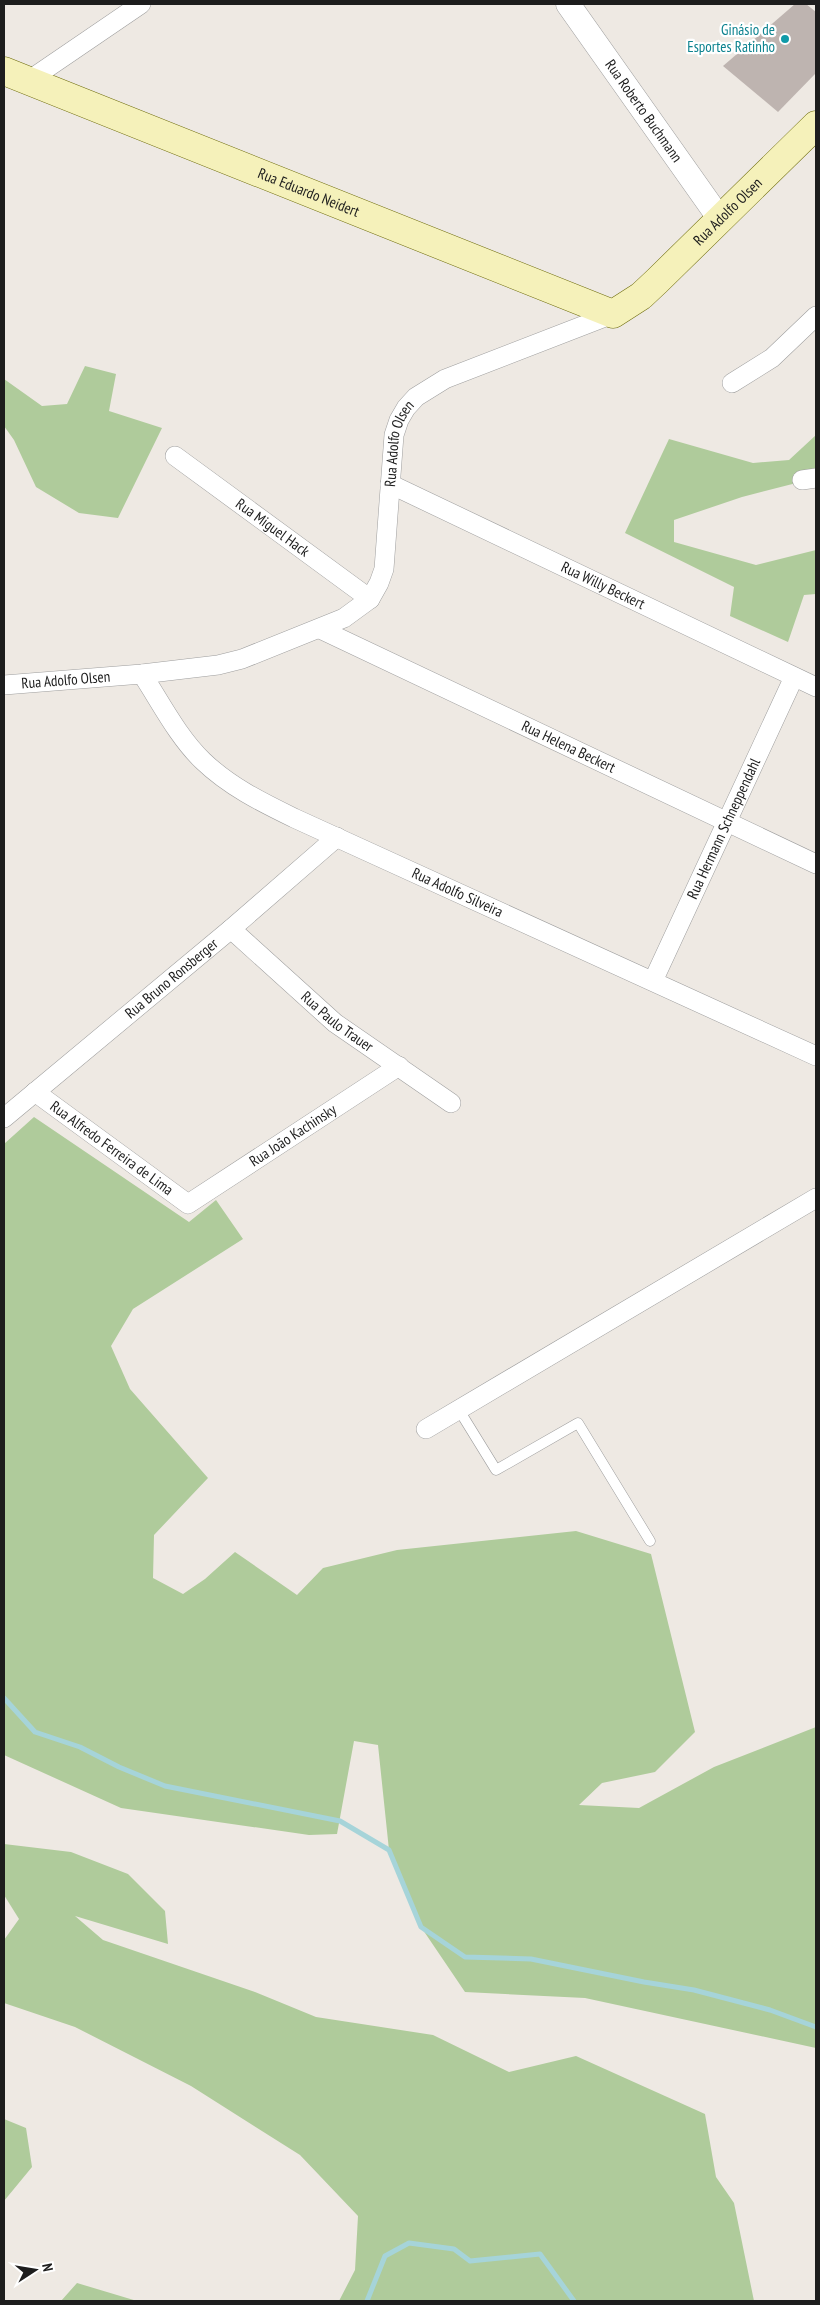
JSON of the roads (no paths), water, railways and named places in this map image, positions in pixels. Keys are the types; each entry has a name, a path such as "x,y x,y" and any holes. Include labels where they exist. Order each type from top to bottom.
{"main road":[{"name":"Rua Eduardo Neidert","path":"16,76 613,314"},
{"name":"Rua Adolfo Olsen","path":"613,314 641,296 816,125"}],"street":[{"path":"16,76 141,4"},
{"name":"Rua Roberto Buchmann","path":"568,4 720,219"},
{"name":"Rua Adolfo Olsen","path":"4,686 142,674 218,665 242,659 344,618 370,599 380,583 384,570 394,435 399,420 416,397 444,379 613,314"},
{"path":"732,383 772,358 816,316"},
{"name":"Rua Miguel Hack","path":"175,456 370,599"},
{"name":"Rua Willy Beckert","path":"390,484 816,687"},
{"name":"Rua Helena Beckert","path":"320,629 816,864"},
{"name":"Rua Adolfo Silveira","path":"142,674 181,734 202,760 220,776 269,806 654,980 816,1056"},
{"name":"Rua Hermann Schneppendahl","path":"654,980 794,677"},
{"name":"Rua Bruno Ronsberger","path":"4,1118 231,929 337,837"},
{"name":"Rua Paulo Trauer","path":"231,929 335,1023 451,1103"},
{"name":"Rua João Kachinsky","path":"188,1204 399,1066"},
{"name":"Rua Alfredo Ferreira de Lima","path":"35,1092 188,1204"},
{"path":"426,1430 816,1198"}],"lane":[{"path":"459,1410 496,1470 578,1423 650,1541"}],"waterway":[{"path":"4,1698 35,1732 80,1747 119,1767 165,1786 340,1821 389,1850 421,1927 465,1957 531,1959 694,1990 770,2010 816,2027"},
{"path":"367,2301 385,2256 409,2243 454,2249 470,2261 540,2254 574,2301"}],"place":[{"name":"Ginásio de Esportes Ratinho","path":"785,39"}]}
